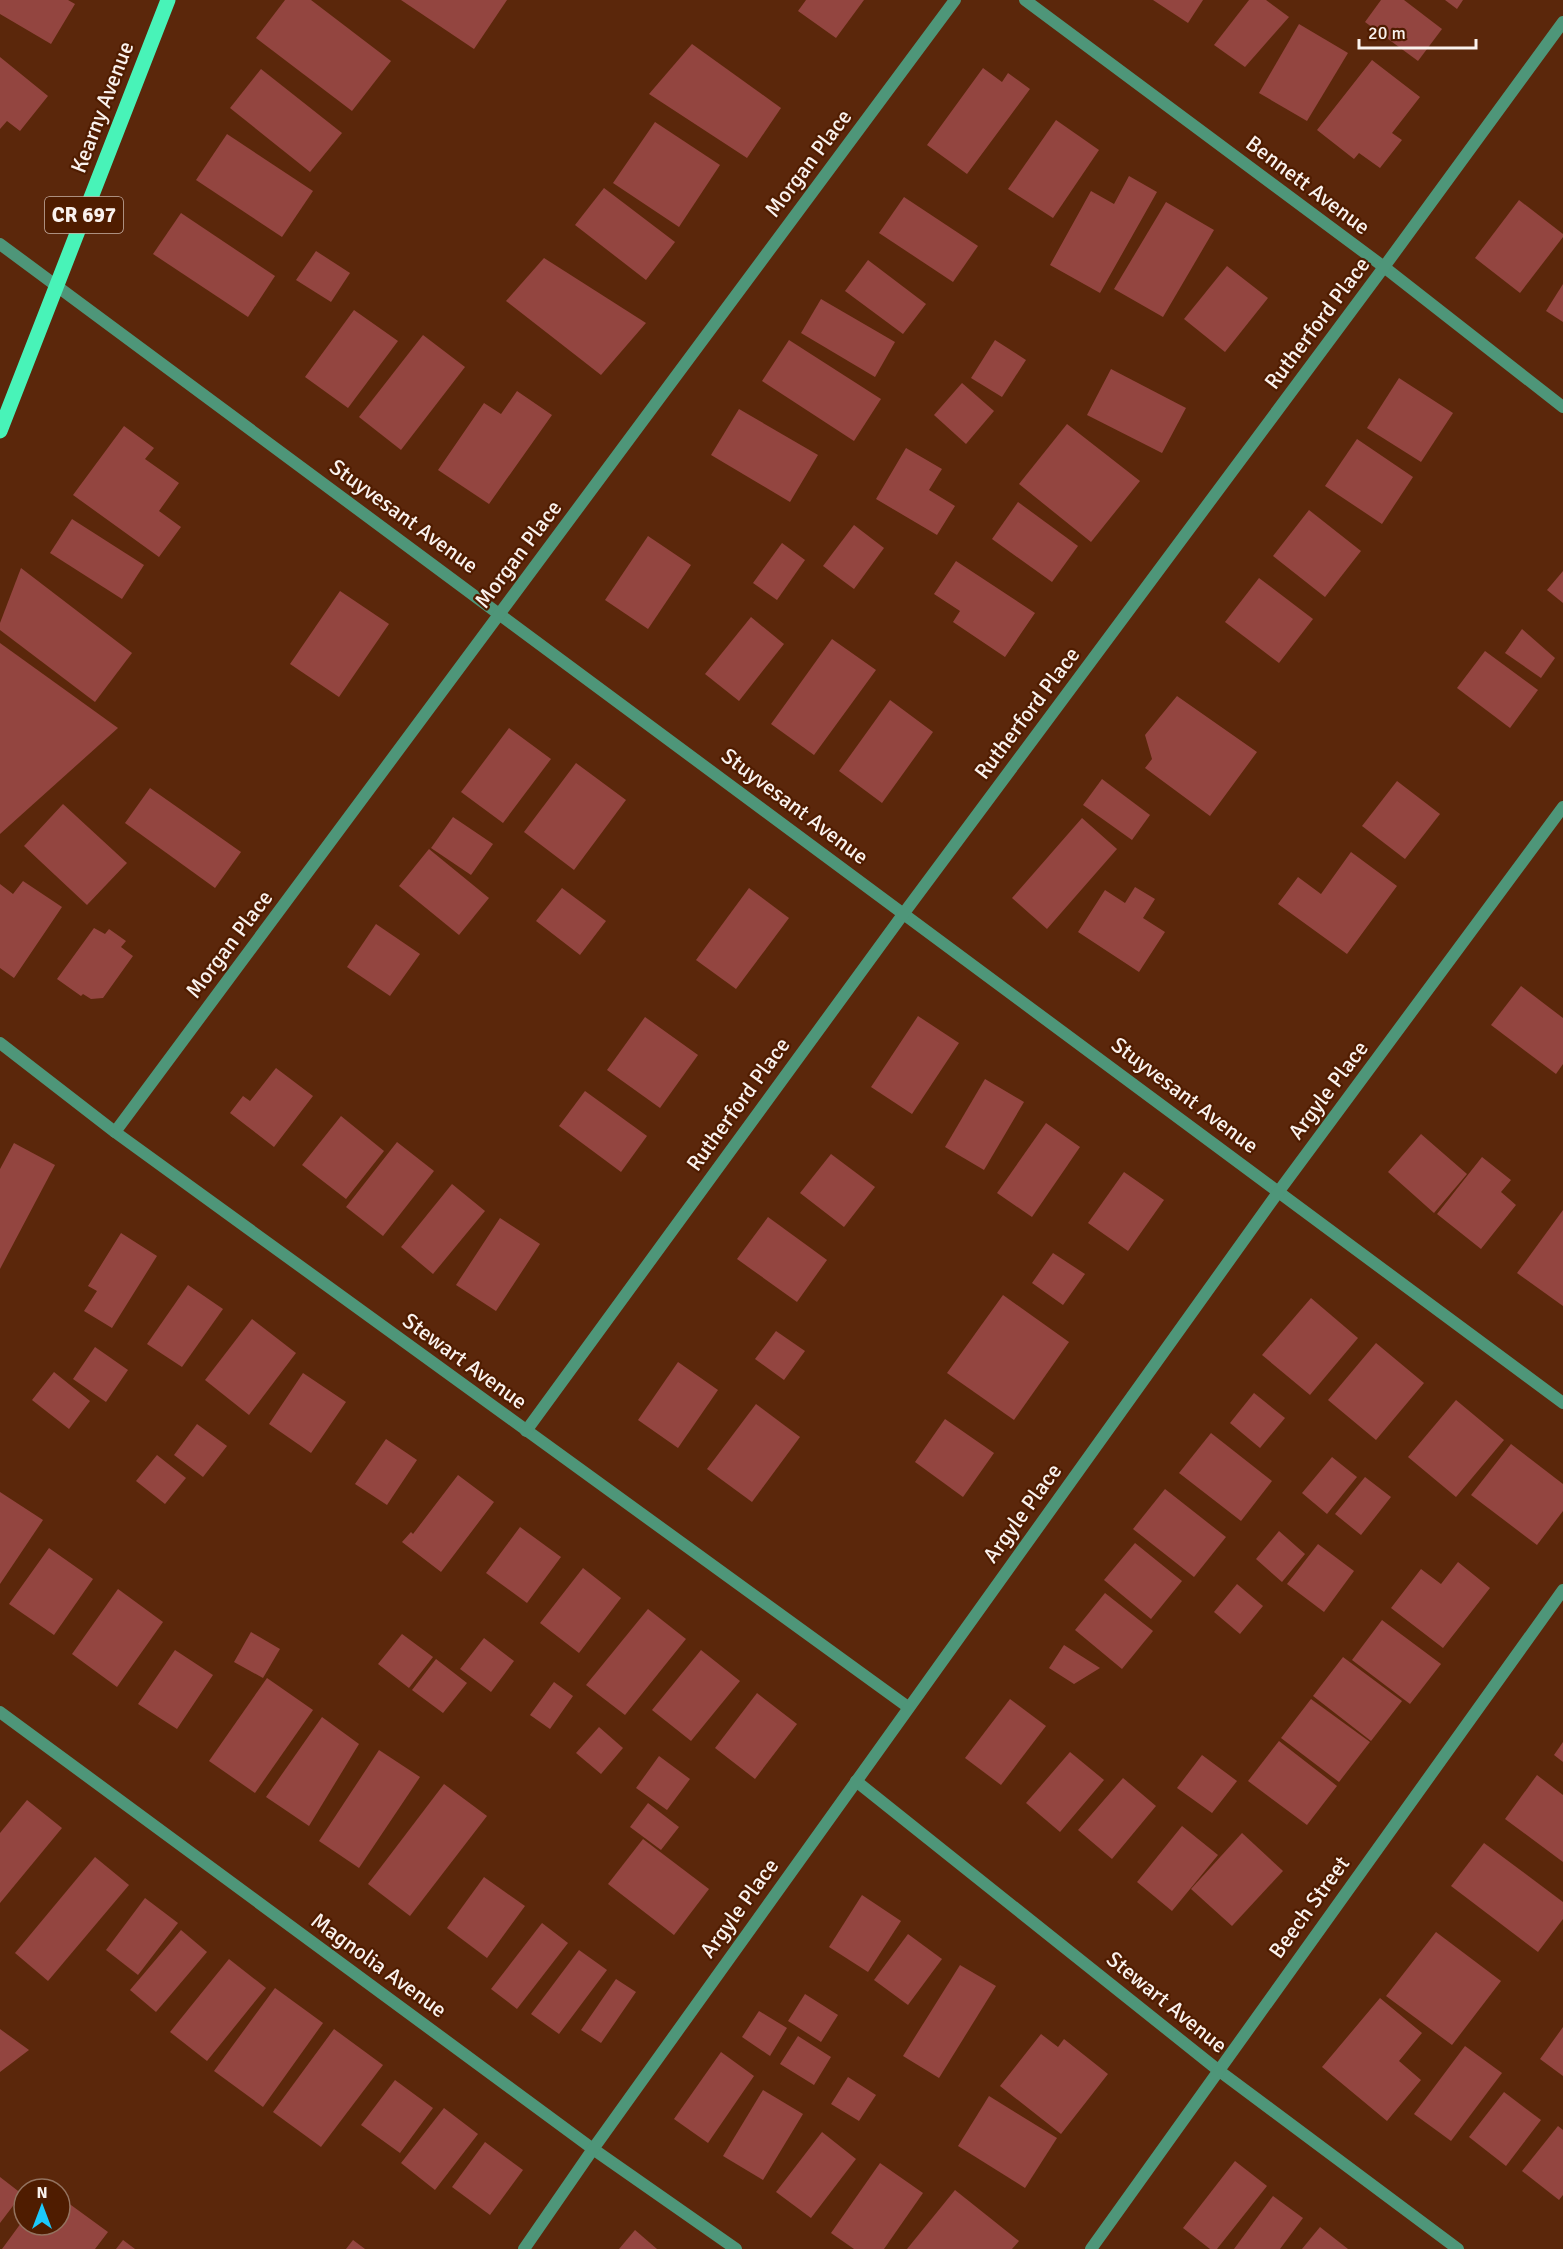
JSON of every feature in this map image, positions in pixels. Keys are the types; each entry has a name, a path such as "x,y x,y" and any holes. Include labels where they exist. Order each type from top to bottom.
{"main road":[{"name":"Kearny Avenue","path":"0,431 168,0"}],"street":[{"name":"Morgan Place","path":"115,1132 955,0"},
{"name":"Bennett Avenue","path":"1025,0 1384,267 1563,407"},
{"name":"Rutherford Place","path":"526,1431 904,913 1563,22"},
{"name":"Stuyvesant Avenue","path":"0,244 1563,1403"},
{"name":"Argyle Place","path":"524,2249 593,2148 1279,1191 1563,807"},
{"name":"Stewart Avenue","path":"0,1043 115,1132 908,1707"},
{"name":"Beech Street","path":"1091,2249 1563,1590"},
{"name":"Magnolia Avenue","path":"0,1712 593,2148 736,2249"},
{"name":"Stewart Avenue","path":"856,1781 1218,2070 1458,2249"}],"building":[{"path":"0,0 68,0 75,4 51,44 0,14"},
{"path":"285,0 311,0 391,61 352,111 256,38"},
{"path":"401,0 507,0 474,49"},
{"path":"806,0 864,0 836,38 798,11"},
{"path":"1153,0 1203,0 1188,23"},
{"path":"1249,0 1266,0 1289,17 1245,67 1214,45"},
{"path":"1381,0 1404,0 1442,29 1418,61 1365,22"},
{"path":"1445,0 1463,0 1457,9"},
{"path":"1299,24 1348,53 1307,121 1259,93"},
{"path":"692,44 781,108 747,158 649,94"},
{"path":"0,57 48,96 20,131 7,121 0,129"},
{"path":"1372,60 1420,97 1392,133 1402,140 1380,168 1359,153 1354,159 1317,130"},
{"path":"983,68 1002,82 1008,73 1030,89 967,174 927,145"},
{"path":"261,69 342,133 310,172 230,108"},
{"path":"1056,120 1099,150 1053,218 1008,189"},
{"path":"655,122 720,165 679,227 613,183"},
{"path":"227,134 313,191 282,237 196,180"},
{"path":"1129,176 1157,192 1100,293 1050,265 1091,191 1114,204"},
{"path":"604,188 675,242 646,280 575,225"},
{"path":"904,197 978,246 953,282 879,233"},
{"path":"1519,200 1563,234 1520,293 1475,258"},
{"path":"1166,202 1214,230 1163,317 1114,289"},
{"path":"181,213 275,276 248,317 153,254"},
{"path":"316,251 350,273 331,302 296,280"},
{"path":"544,258 646,323 601,375 506,301"},
{"path":"868,260 926,304 903,334 845,291"},
{"path":"1227,266 1268,298 1225,352 1184,319"},
{"path":"1563,284 1563,322 1546,311"},
{"path":"821,299 895,342 875,377 801,333"},
{"path":"354,310 398,341 348,408 305,377"},
{"path":"423,335 465,367 401,450 359,417"},
{"path":"789,340 881,399 854,441 762,381"},
{"path":"995,340 1026,360 1002,397 971,378"},
{"path":"1111,369 1186,408 1162,453 1087,415"},
{"path":"1399,378 1453,413 1421,462 1367,428"},
{"path":"962,383 994,411 966,444 934,415"},
{"path":"517,391 552,415 489,504 438,470 484,403 501,414"},
{"path":"739,409 818,455 790,502 711,455"},
{"path":"1067,424 1140,481 1091,542 1019,484"},
{"path":"124,426 154,448 145,459 179,483 159,511 181,527 159,557 73,495"},
{"path":"1357,439 1413,477 1382,524 1325,486"},
{"path":"906,448 942,469 929,490 955,506 937,535 876,499"},
{"path":"1018,502 1078,546 1052,582 992,539"},
{"path":"1309,510 1361,551 1325,597 1273,556"},
{"path":"72,519 144,565 122,599 50,553"},
{"path":"854,525 884,548 854,589 823,566"},
{"path":"648,536 691,565 648,629 605,600"},
{"path":"782,543 805,560 777,600 753,583"},
{"path":"956,561 1035,613 1005,657 953,622 960,611 934,594"},
{"path":"21,568 132,653 95,702 0,630 0,623"},
{"path":"1563,571 1563,603 1547,590"},
{"path":"1259,578 1313,619 1279,663 1225,622"},
{"path":"340,591 389,624 339,697 290,664"},
{"path":"751,617 784,644 739,701 705,674"},
{"path":"1522,629 1555,658 1541,678 1505,653"},
{"path":"832,639 876,670 814,755 771,724"},
{"path":"0,643 118,728 0,834"},
{"path":"1485,651 1538,690 1510,728 1457,688"},
{"path":"1177,696 1257,752 1210,816 1145,768 1152,759 1145,735"},
{"path":"890,700 933,732 882,803 839,771"},
{"path":"509,728 551,759 503,823 461,792"},
{"path":"576,763 626,800 574,870 524,832"},
{"path":"1102,779 1150,815 1132,840 1083,805"},
{"path":"1397,781 1440,814 1405,859 1362,826"},
{"path":"150,788 241,852 215,888 125,823"},
{"path":"63,804 127,863 87,905 24,846"},
{"path":"453,817 493,844 471,875 431,848"},
{"path":"1082,818 1117,849 1047,929 1012,898"},
{"path":"429,849 489,898 459,935 399,886"},
{"path":"1351,852 1397,886 1347,954 1278,904 1298,877 1321,894"},
{"path":"23,881 62,907 14,978 0,968 0,884 13,894"},
{"path":"1135,887 1155,899 1143,918 1165,932 1139,972 1078,932 1105,890 1125,903"},
{"path":"562,888 606,921 580,955 536,921"},
{"path":"749,888 789,918 736,989 696,960"},
{"path":"376,924 420,954 390,996 347,967"},
{"path":"94,928 105,934 109,929 126,941 121,947 133,956 103,998 91,999 83,994 81,996 57,979"},
{"path":"1521,986 1563,1018 1563,1064 1556,1074 1491,1025"},
{"path":"918,1016 959,1043 912,1114 871,1087"},
{"path":"645,1017 698,1055 660,1108 607,1070"},
{"path":"276,1068 313,1096 274,1147 230,1113 243,1096 250,1101"},
{"path":"985,1079 1024,1102 984,1170 945,1147"},
{"path":"585,1091 647,1136 621,1172 559,1126"},
{"path":"341,1116 384,1151 346,1199 302,1165"},
{"path":"1046,1123 1080,1147 1032,1217 997,1193"},
{"path":"1421,1134 1467,1174 1434,1213 1388,1172"},
{"path":"397,1142 434,1171 383,1236 346,1207"},
{"path":"14,1143 55,1165 0,1269 0,1169"},
{"path":"831,1154 875,1187 844,1227 800,1193"},
{"path":"1482,1157 1511,1180 1501,1192 1516,1205 1481,1249 1437,1214"},
{"path":"1124,1172 1164,1200 1128,1251 1088,1223"},
{"path":"452,1184 485,1211 433,1274 401,1247"},
{"path":"1563,1210 1563,1306 1517,1273"},
{"path":"768,1217 827,1260 797,1302 737,1259"},
{"path":"500,1218 540,1244 496,1311 456,1285"},
{"path":"121,1233 157,1256 112,1328 84,1311 97,1291 88,1286"},
{"path":"1053,1253 1085,1274 1063,1305 1032,1283"},
{"path":"188,1285 223,1309 182,1367 147,1344"},
{"path":"1003,1295 1069,1342 1014,1420 947,1373"},
{"path":"1311,1298 1358,1338 1310,1395 1262,1355"},
{"path":"252,1319 296,1353 249,1415 205,1380"},
{"path":"776,1331 805,1351 784,1380 755,1359"},
{"path":"1376,1343 1424,1383 1376,1440 1328,1400"},
{"path":"95,1347 128,1370 106,1402 73,1379"},
{"path":"678,1362 718,1390 678,1448 638,1420"},
{"path":"54,1372 90,1401 69,1429 32,1400"},
{"path":"303,1373 346,1402 311,1453 269,1424"},
{"path":"1254,1393 1285,1418 1260,1448 1230,1423"},
{"path":"1456,1400 1504,1440 1456,1497 1408,1457"},
{"path":"756,1404 800,1437 752,1502 707,1469"},
{"path":"945,1419 994,1453 963,1497 915,1462"},
{"path":"197,1424 227,1446 203,1477 174,1455"},
{"path":"1211,1433 1272,1481 1241,1521 1179,1473"},
{"path":"386,1439 417,1460 387,1505 355,1484"},
{"path":"1511,1444 1563,1484 1563,1511 1537,1545 1471,1495"},
{"path":"157,1455 186,1478 165,1504 136,1481"},
{"path":"1332,1457 1357,1477 1327,1514 1302,1493"},
{"path":"458,1475 494,1502 441,1572 402,1542 411,1532 413,1534"},
{"path":"1365,1477 1391,1497 1361,1535 1335,1514"},
{"path":"1165,1489 1226,1537 1194,1577 1133,1529"},
{"path":"0,1492 43,1520 0,1584"},
{"path":"520,1527 561,1557 527,1603 486,1573"},
{"path":"1279,1531 1305,1554 1282,1582 1256,1559"},
{"path":"1135,1543 1182,1581 1151,1619 1104,1580"},
{"path":"1318,1544 1354,1571 1324,1612 1287,1584"},
{"path":"49,1548 93,1579 54,1635 9,1604"},
{"path":"1458,1562 1490,1588 1443,1648 1391,1608 1421,1569 1441,1584"},
{"path":"583,1568 621,1598 579,1653 540,1623"},
{"path":"1237,1584 1263,1606 1240,1634 1214,1612"},
{"path":"118,1589 163,1622 117,1687 72,1654"},
{"path":"1105,1593 1153,1631 1122,1669 1075,1630"},
{"path":"648,1609 686,1639 625,1715 586,1685"},
{"path":"1382,1620 1441,1664 1410,1704 1352,1660"},
{"path":"251,1632 280,1649 263,1678 234,1662"},
{"path":"402,1634 433,1657 409,1688 378,1664"},
{"path":"484,1638 514,1661 491,1692 460,1669"},
{"path":"1064,1645 1100,1668 1074,1684 1049,1668"},
{"path":"175,1650 213,1675 177,1729 138,1704"},
{"path":"701,1650 740,1681 691,1741 652,1710"},
{"path":"1343,1657 1402,1701 1371,1741 1313,1696"},
{"path":"436,1659 467,1683 443,1713 412,1690"},
{"path":"267,1678 313,1710 255,1793 209,1761"},
{"path":"554,1682 573,1696 550,1729 530,1715"},
{"path":"757,1693 797,1724 755,1779 715,1748"},
{"path":"1010,1699 1046,1726 1001,1785 965,1758"},
{"path":"1311,1699 1370,1742 1339,1782 1281,1738"},
{"path":"322,1717 359,1744 309,1826 266,1797"},
{"path":"599,1727 623,1748 601,1774 576,1753"},
{"path":"1279,1741 1337,1786 1307,1825 1248,1781"},
{"path":"1563,1742 1563,1762 1554,1755"},
{"path":"379,1750 420,1777 359,1868 319,1841"},
{"path":"1070,1752 1104,1780 1060,1832 1026,1803"},
{"path":"1202,1755 1237,1781 1212,1813 1177,1788"},
{"path":"659,1756 690,1779 667,1810 636,1788"},
{"path":"1537,1775 1563,1795 1563,1862 1505,1819"},
{"path":"1123,1778 1156,1806 1112,1859 1078,1830"},
{"path":"444,1784 487,1816 410,1916 368,1884"},
{"path":"27,1800 62,1828 0,1903 0,1833"},
{"path":"648,1803 679,1827 661,1850 630,1827"},
{"path":"1182,1826 1218,1855 1172,1911 1137,1882"},
{"path":"1242,1833 1283,1871 1232,1926 1191,1889"},
{"path":"643,1839 709,1889 674,1935 608,1884"},
{"path":"1484,1843 1563,1902 1563,1919 1538,1952 1451,1886"},
{"path":"95,1857 129,1885 48,1981 15,1953"},
{"path":"484,1877 525,1906 487,1958 447,1928"},
{"path":"862,1895 901,1921 868,1972 829,1947"},
{"path":"145,1898 178,1923 138,1975 106,1950"},
{"path":"542,1923 568,1943 517,2009 491,1989"},
{"path":"181,1930 207,1952 156,2012 130,1990"},
{"path":"1436,1932 1501,1981 1452,2045 1386,1996"},
{"path":"908,1934 942,1959 908,2005 874,1980"},
{"path":"579,1950 607,1970 559,2034 531,2014"},
{"path":"229,1959 266,1988 207,2061 170,2032"},
{"path":"960,1965 996,1986 939,2078 903,2056"},
{"path":"616,1979 636,1992 601,2043 581,2030"},
{"path":"275,1988 323,2023 263,2107 214,2071"},
{"path":"805,1994 838,2015 821,2042 788,2021"},
{"path":"1380,1998 1422,2033 1399,2061 1421,2080 1387,2121 1322,2067"},
{"path":"759,2011 787,2028 770,2056 742,2037"},
{"path":"1563,2027 1563,2076 1540,2059"},
{"path":"0,2029 29,2050 0,2072"},
{"path":"334,2029 383,2065 321,2147 273,2112"},
{"path":"1041,2034 1058,2047 1064,2039 1108,2074 1061,2134 1000,2086"},
{"path":"798,2036 831,2057 814,2085 780,2064"},
{"path":"1465,2046 1502,2073 1451,2141 1414,2114"},
{"path":"721,2052 754,2076 708,2143 674,2119"},
{"path":"848,2077 876,2095 859,2121 831,2104"},
{"path":"395,2080 433,2108 400,2153 361,2125"},
{"path":"763,2090 803,2114 763,2180 723,2156"},
{"path":"1504,2092 1541,2120 1506,2166 1469,2137"},
{"path":"989,2096 1057,2138 1025,2188 958,2146"},
{"path":"444,2108 478,2134 435,2190 401,2163"},
{"path":"1558,2126 1563,2130 1563,2195 1559,2200 1522,2171"},
{"path":"822,2132 856,2159 811,2218 776,2192"},
{"path":"485,2142 523,2170 490,2215 452,2187"},
{"path":"1235,2161 1267,2186 1217,2249 1210,2249 1183,2228"},
{"path":"880,2163 923,2193 884,2249 854,2249 831,2233"},
{"path":"0,2177 12,2186 12,2207 0,2223"},
{"path":"955,2190 1019,2241 1012,2249 907,2249"},
{"path":"1273,2196 1303,2218 1280,2249 1234,2249"},
{"path":"72,2206 108,2232 95,2249 2,2249 12,2235 72,2237"},
{"path":"1320,2227 1348,2249 1302,2249"},
{"path":"635,2230 657,2249 619,2249"},
{"path":"123,2240 135,2249 116,2249"},
{"path":"353,2240 365,2249 346,2249"}]}
